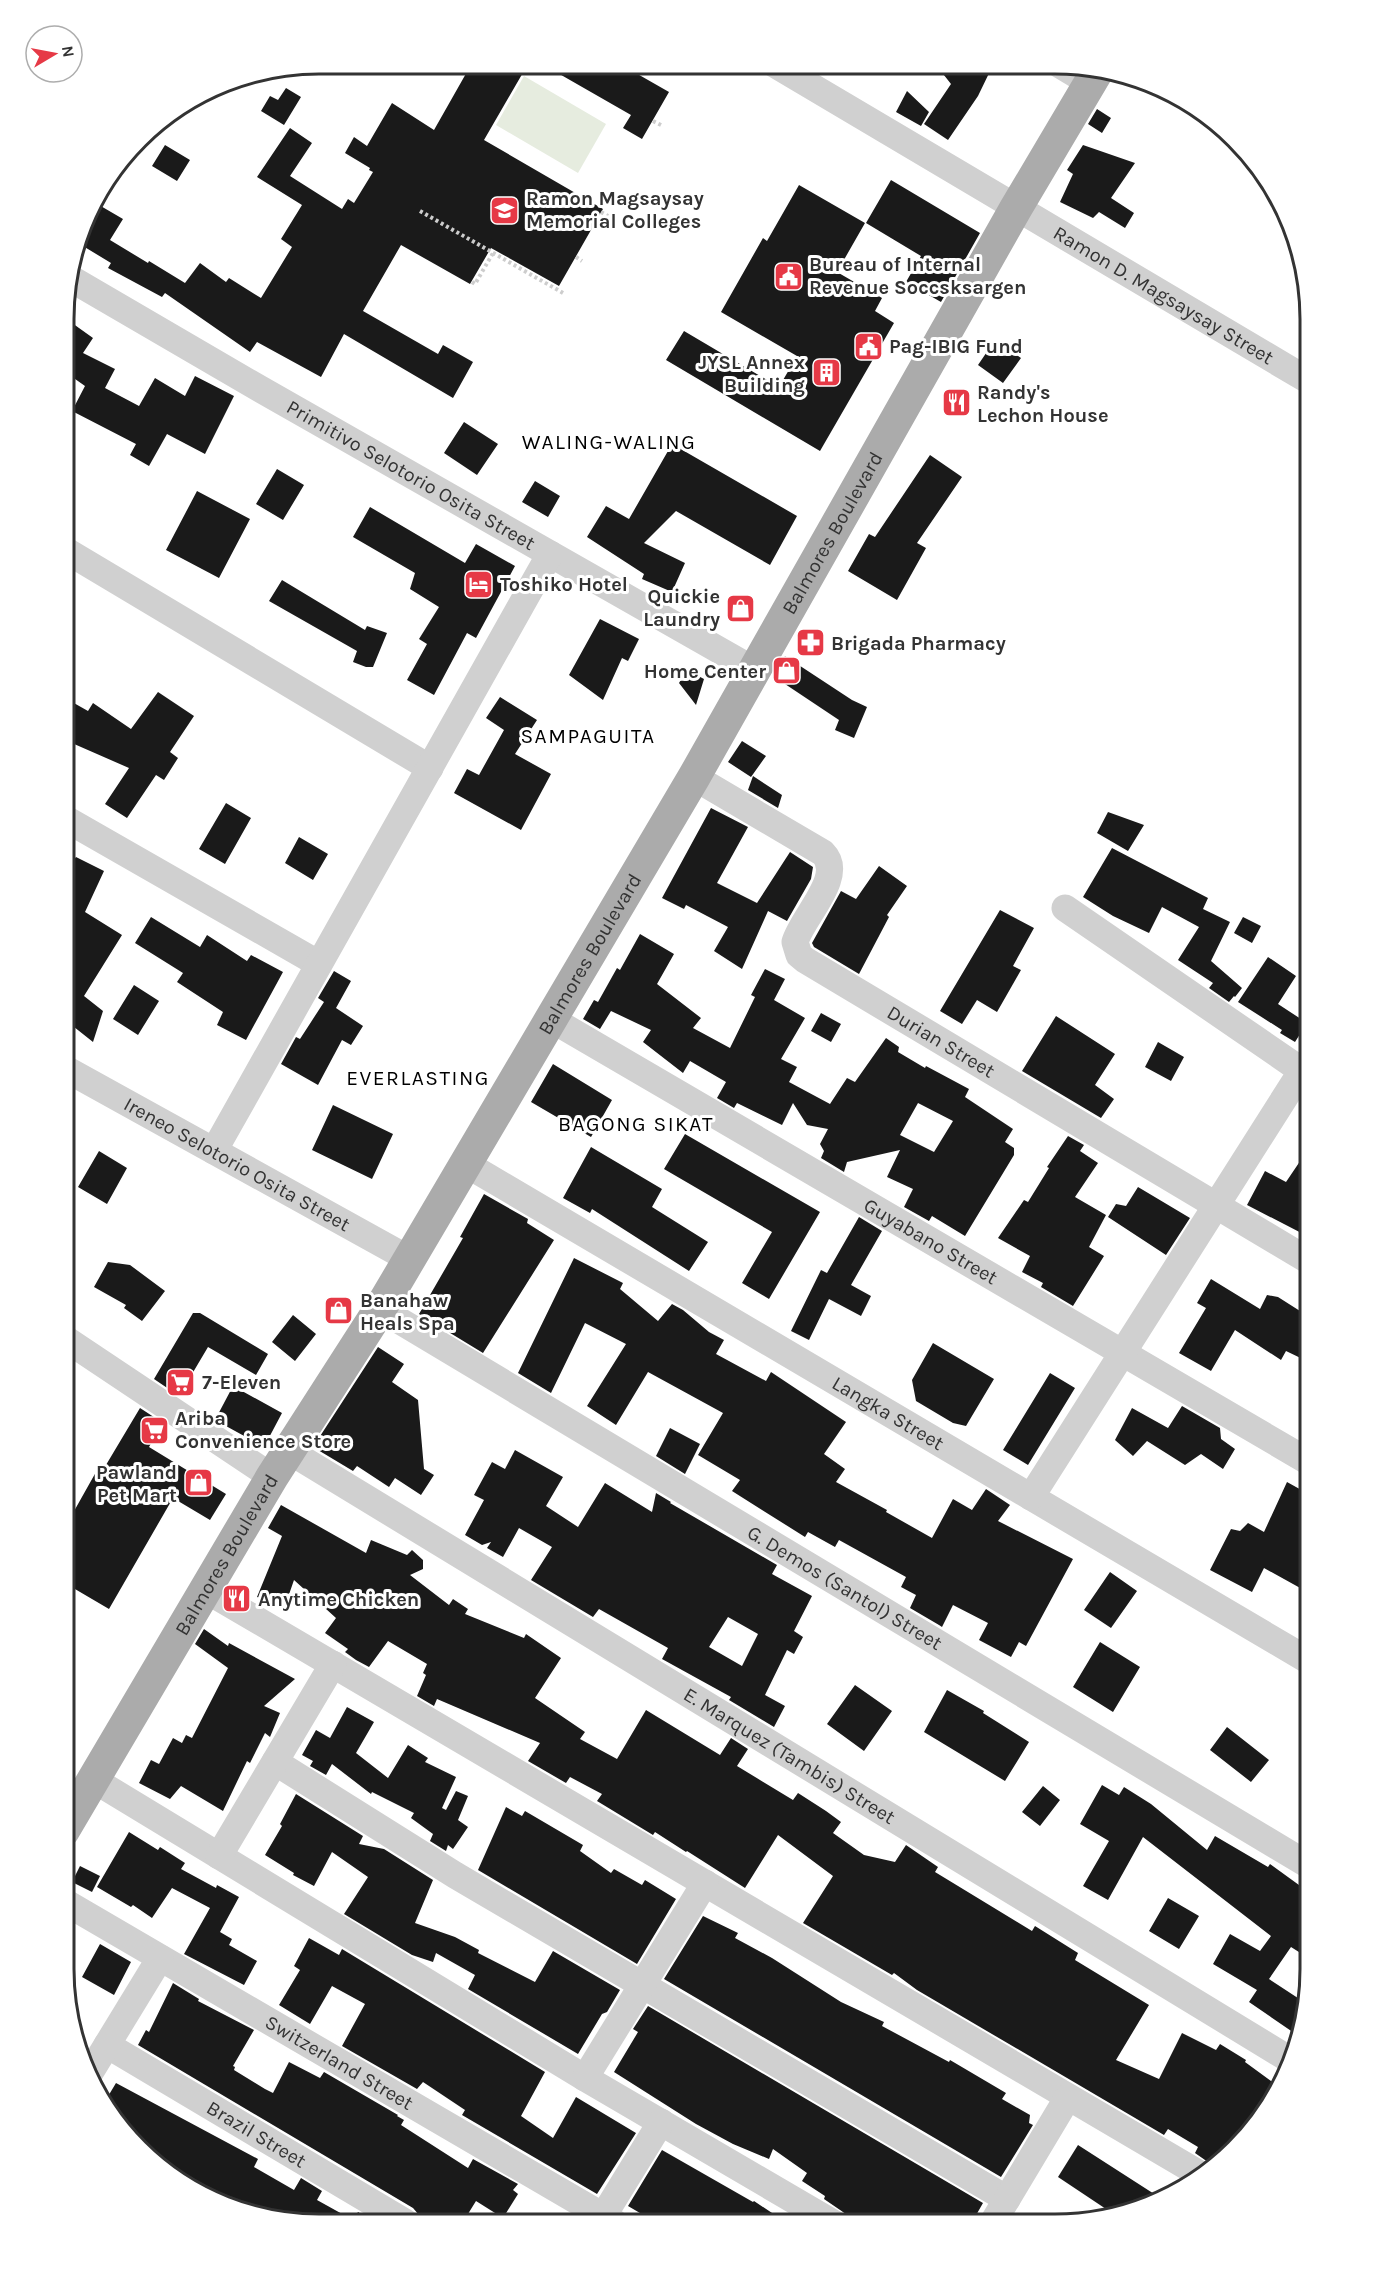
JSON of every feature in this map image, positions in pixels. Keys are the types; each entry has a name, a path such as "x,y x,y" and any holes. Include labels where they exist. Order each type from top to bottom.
{"main road":[{"name":"Balmores Boulevard","path":"74,1814 281,1464 380,1309 694,777 1016,208 1094,77"}],"street":[{"name":"Ramon D. Magsaysay Street","path":"791,74 1300,376"},
{"name":"Primitivo Selotorio Osita Street","path":"77,282 754,670"},
{"path":"214,1151 550,554"},
{"path":"74,555 430,768"},
{"name":"Durian Street","path":"694,777 828,858 831,873 795,942 799,955 805,960 1300,1255"},
{"path":"74,824 319,964"},
{"path":"1065,908 1300,1070"},
{"name":"Guyabano Street","path":"551,1019 1300,1456"},
{"name":"Ireneo Selotorio Osita Street","path":"74,1074 409,1259"},
{"path":"1031,1497 1217,1205 1300,1083"},
{"name":"Langka Street","path":"466,1164 1300,1656"},
{"name":"G. Demos (Santol) Street","path":"380,1309 1300,1860"},
{"name":"E. Marquez (Tambis) Street","path":"74,1344 1284,2056"},
{"path":"206,1590 1193,2170"},
{"path":"219,1856 333,1665"},
{"path":"275,1762 455,1875 1007,2199"},
{"path":"94,1780 585,2078 818,2214"},
{"path":"585,2078 705,1883"},
{"name":"Switzerland Street","path":"74,1907 595,2214"},
{"path":"94,2066 160,1958"},
{"name":"Brazil Street","path":"107,2045 392,2214"},
{"path":"998,2214 1068,2097"},
{"path":"608,2214 661,2122"}],"path":[{"path":"653,121 661,125"},
{"path":"420,211 563,293"},
{"path":"601,212 608,216"},
{"path":"472,282 475,284 493,253"},
{"path":"576,257 582,261"}],"shaded area":[{"path":"524,76 606,124 578,173 496,125"}],"building":[{"path":"466,74 522,74 484,140 603,209 559,286 491,248 470,284 401,245 363,311 438,354 443,345 473,362 453,398 344,334 321,377 257,342 250,352 165,293 162,297 108,268 111,263 85,247 101,206 123,219 110,240 148,263 149,261 185,283 200,263 226,282 229,278 261,298 292,247 281,239 302,205 257,177 290,128 312,143 290,176 342,209 348,199 354,203 373,172 345,153 354,137 367,146 392,103 434,130"},
{"path":"559,74 638,74 669,92 642,139 623,128 631,115"},
{"path":"943,74 989,74 978,96 948,140 924,124 951,84"},
{"path":"286,88 301,97 284,125 261,111 270,96 278,100"},
{"path":"907,91 929,112 921,126 896,112"},
{"path":"1097,109 1111,118 1102,133 1088,124"},
{"path":"165,145 190,160 177,181 152,166"},
{"path":"1083,145 1135,163 1111,198 1134,213 1125,228 1099,212 1093,218 1060,202 1073,174 1067,170"},
{"path":"891,180 980,233 941,302 906,282 921,256 866,223"},
{"path":"799,185 865,223 837,272 882,298 875,311 894,323 820,451 666,360 684,331 779,387 797,356 721,312 763,238 767,241"},
{"path":"74,324 93,338 83,353 115,369 105,388 139,406 155,378 185,396 195,376 234,396 205,454 167,434 149,466 130,455 136,444 74,412 74,407 85,386 74,378"},
{"path":"995,340 1021,358 1003,383 978,365"},
{"path":"464,422 498,444 477,475 444,453"},
{"path":"672,444 797,516 770,565 676,511 644,543 685,563 672,592 642,579 644,574 587,537 606,506 629,519"},
{"path":"930,455 962,477 917,543 926,548 897,600 848,571 869,534 875,537"},
{"path":"277,469 304,485 283,520 256,504"},
{"path":"535,481 560,496 548,517 522,502"},
{"path":"197,491 250,519 219,578 166,550"},
{"path":"370,507 465,563 476,544 515,566 476,638 467,633 434,695 407,680 427,644 419,639 439,607 410,589 415,573 353,537"},
{"path":"282,580 365,630 367,626 387,633 373,667 353,662 357,651 269,601"},
{"path":"600,619 639,639 628,661 622,658 603,700 569,675"},
{"path":"785,656 852,700 867,707 854,738 835,730 839,720 773,676"},
{"path":"687,670 704,679 696,705 679,683"},
{"path":"158,692 194,716 170,752 178,758 164,780 156,775 127,818 105,804 129,768 74,744 74,703 88,711 93,703 131,729"},
{"path":"500,697 537,720 515,754 551,774 521,830 454,793 467,769 479,775 504,730 486,718"},
{"path":"742,741 766,756 751,777 728,762"},
{"path":"753,776 782,795 778,808 748,790"},
{"path":"226,803 251,818 225,864 199,849"},
{"path":"711,808 748,827 717,883 757,903 790,852 813,867 811,879 787,921 768,911 742,969 714,951 728,927 686,905 684,909 662,898"},
{"path":"1108,812 1144,825 1128,851 1097,833"},
{"path":"299,837 328,854 313,880 285,863"},
{"path":"1112,848 1208,898 1203,909 1230,922 1211,961 1242,988 1229,1002 1209,988 1213,983 1178,960 1199,927 1162,907 1149,933 1113,916 1083,897"},
{"path":"76,857 104,871 85,912 122,935 84,996 103,1011 93,1042 74,1027 74,860"},
{"path":"879,866 907,886 887,915 889,917 859,974 814,947 812,943 841,891 856,899"},
{"path":"1000,910 1034,928 1013,966 1021,970 997,1012 977,1000 962,1024 940,1011"},
{"path":"151,917 200,947 207,935 247,961 251,955 283,972 246,1040 217,1025 223,1012 177,982 183,973 135,943"},
{"path":"1243,917 1261,926 1252,943 1234,933"},
{"path":"640,934 674,954 657,984 701,1018 693,1028 730,1048 755,997 751,995 765,969 785,979 774,1000 805,1018 781,1059 797,1067 789,1082 830,1104 847,1078 855,1082 886,1038 899,1047 898,1052 969,1089 965,1097 1013,1129 1005,1142 1014,1148 1014,1155 965,1236 932,1216 929,1221 904,1207 913,1189 887,1177 900,1150 847,1162 844,1172 821,1158 824,1151 820,1144 828,1129 807,1125 793,1103 782,1125 737,1103 734,1108 717,1098 726,1082 690,1061 683,1073 643,1042 651,1030 611,1011 600,1029 583,1019 594,1000 598,1002 617,968 620,970","holes":["918,1103 953,1121 934,1152 900,1135"]},
{"path":"1268,957 1296,976 1278,1004 1300,1018 1300,1034 1295,1042 1280,1033 1282,1030 1238,1002"},
{"path":"334,971 351,981 336,1008 363,1026 351,1045 342,1040 318,1085 281,1064 296,1037 300,1039 324,1002 318,998"},
{"path":"134,985 159,1001 138,1035 113,1019"},
{"path":"821,1013 841,1024 831,1042 811,1031"},
{"path":"1056,1016 1115,1054 1095,1085 1114,1099 1101,1118 1022,1071"},
{"path":"1158,1042 1184,1057 1171,1081 1145,1067"},
{"path":"553,1064 612,1100 591,1137 531,1102"},
{"path":"333,1105 393,1134 372,1179 312,1150"},
{"path":"685,1134 820,1212 769,1299 742,1283 772,1232 664,1169"},
{"path":"1068,1136 1084,1145 1080,1151 1098,1163 1075,1197 1106,1215 1089,1247 1104,1256 1073,1306 1041,1287 1043,1283 1022,1272 1030,1256 998,1238 1024,1200 1028,1202 1049,1168 1047,1167"},
{"path":"591,1147 662,1189 652,1207 708,1242 689,1271 592,1209 590,1213 563,1198"},
{"path":"99,1151 127,1168 107,1204 78,1187"},
{"path":"1300,1161 1300,1232 1247,1205 1265,1171 1286,1182"},
{"path":"1138,1187 1190,1218 1166,1255 1108,1217 1116,1204 1126,1206"},
{"path":"484,1194 528,1219 527,1223 554,1240 483,1353 419,1314 463,1238 460,1237"},
{"path":"859,1217 882,1231 851,1285 871,1296 861,1316 829,1299 809,1340 791,1331 821,1270 827,1273"},
{"path":"574,1258 623,1283 620,1289 658,1321 672,1304 683,1310 709,1332 724,1340 716,1354 766,1381 771,1372 846,1422 824,1454 845,1469 836,1482 932,1538 953,1499 972,1510 986,1489 1010,1505 998,1521 1073,1559 1026,1646 1019,1642 1011,1657 979,1640 988,1623 953,1605 942,1627 910,1608 916,1595 901,1587 906,1577 839,1540 835,1547 808,1532 805,1537 732,1491 740,1480 698,1455 723,1413 648,1372 616,1425 587,1406 626,1344 585,1323 551,1393 518,1373"},
{"path":"108,1262 130,1265 165,1291 142,1321 124,1308 126,1305 94,1287"},
{"path":"1211,1279 1260,1309 1267,1295 1278,1297 1300,1311 1300,1358 1286,1351 1281,1360 1235,1330 1211,1371 1179,1353 1206,1308 1197,1303"},
{"path":"193,1313 200,1313 268,1354 256,1375 208,1347 179,1396 154,1379"},
{"path":"293,1315 316,1334 295,1361 272,1342"},
{"path":"933,1343 994,1379 966,1426 953,1423 916,1401 912,1380"},
{"path":"378,1347 404,1364 392,1382 418,1400 424,1469 434,1475 421,1495 395,1478 389,1487 357,1466 353,1471 313,1447"},
{"path":"1050,1373 1075,1388 1028,1465 1003,1450"},
{"path":"233,1386 282,1413 264,1447 215,1420"},
{"path":"1182,1406 1220,1428 1221,1439 1235,1449 1223,1469 1201,1454 1185,1465 1147,1441 1133,1456 1115,1440 1132,1408 1168,1428"},
{"path":"140,1408 163,1423 149,1447 226,1494 210,1520 173,1498 109,1609 74,1588 74,1511 96,1472 100,1475"},
{"path":"670,1428 700,1444 685,1474 656,1456"},
{"path":"515,1450 563,1477 546,1506 578,1527 605,1483 652,1512 656,1493 777,1565 772,1574 812,1596 794,1631 803,1637 794,1654 787,1650 765,1695 785,1706 774,1727 729,1700 731,1697 662,1659 668,1648 599,1609 593,1617 531,1580 552,1547 519,1528 503,1557 487,1548 491,1542 482,1545 465,1535 484,1500 474,1495 492,1462 505,1469","holes":["728,1617 758,1634 742,1666 709,1647"]},
{"path":"1287,1482 1300,1489 1300,1588 1264,1568 1252,1592 1210,1570 1231,1529 1240,1531 1248,1523 1264,1532"},
{"path":"281,1505 366,1553 371,1540 407,1555 412,1550 423,1560 423,1569 410,1575 449,1605 453,1599 468,1609 465,1614 524,1638 526,1634 561,1658 535,1698 585,1732 580,1739 617,1759 646,1710 720,1755 731,1738 748,1749 737,1766 793,1800 798,1793 826,1811 841,1822 833,1833 864,1855 895,1862 906,1845 938,1867 935,1872 1032,1931 1035,1926 1078,1953 1075,1960 1149,2005 1116,2060 1159,2079 1182,2033 1216,2050 1220,2044 1246,2060 1245,2062 1272,2082 1268,2091 1240,2130 1207,2161 1195,2153 1198,2147 1168,2129 1164,2135 917,1990 894,1973 892,1975 803,1923 833,1876 778,1835 745,1888 655,1832 653,1835 597,1801 602,1794 570,1777 566,1783 528,1761 540,1743 437,1699 434,1706 417,1696 426,1675 423,1673 427,1664 388,1641 369,1667 356,1660 345,1652 348,1649 325,1633 336,1618 294,1580 285,1606 257,1597 282,1536 268,1528"},
{"path":"1110,1572 1137,1591 1111,1628 1084,1610"},
{"path":"204,1629 228,1646 229,1643 295,1679 264,1706 280,1713 270,1737 265,1733 250,1763 247,1761 223,1811 181,1786 170,1799 139,1783 151,1760 159,1764 173,1738 182,1743 186,1735 192,1738 228,1668 195,1644"},
{"path":"1100,1642 1140,1667 1113,1712 1073,1687"},
{"path":"855,1685 892,1711 864,1751 827,1724"},
{"path":"947,1690 984,1711 983,1713 1029,1742 1005,1781 924,1732"},
{"path":"347,1707 374,1722 356,1753 388,1778 408,1745 428,1758 425,1762 456,1777 442,1808 446,1810 456,1791 468,1796 458,1820 468,1827 453,1849 448,1845 446,1851 430,1841 433,1834 411,1818 414,1813 372,1792 371,1794 332,1764 326,1775 310,1766 313,1761 302,1755 316,1730 330,1738"},
{"path":"1227,1727 1269,1760 1251,1782 1210,1750"},
{"path":"1102,1785 1119,1795 1124,1787 1151,1804 1207,1850 1215,1836 1268,1867 1270,1864 1300,1886 1300,1953 1291,1947 1269,1979 1298,1998 1292,2032 1249,2002 1257,1990 1213,1964 1230,1934 1260,1951 1271,1936 1143,1837 1108,1900 1083,1886 1109,1841 1080,1824"},
{"path":"1043,1786 1060,1800 1040,1826 1022,1812"},
{"path":"296,1794 363,1836 359,1844 384,1849 433,1880 415,1923 455,1937 479,1950 478,1953 535,1982 553,1951 620,1990 607,2012 602,2014 578,2054 468,1989 475,1975 436,1953 433,1962 412,1955 344,1914 368,1877 332,1852 314,1886 293,1875 294,1873 265,1855 282,1826 280,1824"},
{"path":"506,1807 522,1816 525,1811 583,1845 580,1851 611,1873 614,1869 642,1885 645,1880 676,1899 637,1964 478,1870"},
{"path":"129,1832 158,1850 160,1847 185,1863 181,1869 216,1888 217,1885 239,1897 220,1932 232,1939 229,1945 257,1961 244,1985 184,1954 210,1908 172,1888 152,1918 133,1905 131,1907 97,1887"},
{"path":"80,1866 100,1876 92,1892 74,1883"},
{"path":"1168,1898 1199,1916 1179,1949 1149,1931"},
{"path":"703,1916 738,1933 735,1938 772,1958 841,2002 884,2022 882,2026 949,2062 950,2060 1006,2093 1002,2099 1030,2115 1029,2123 1033,2125 1001,2177 664,1979"},
{"path":"309,1938 339,1955 342,1949 545,2072 521,2116 553,2138 576,2097 636,2133 597,2194 462,2115 465,2110 423,2082 417,2089 342,2046 365,2004 332,1986 310,2024 279,2005 300,1970 294,1966"},
{"path":"100,1944 131,1962 114,1995 82,1977"},
{"path":"173,1983 199,1999 198,2001 254,2030 233,2066 234,2070 265,2089 273,2093 289,2062 320,2078 324,2072 398,2115 404,2120 401,2125 468,2168 473,2159 518,2184 513,2190 518,2194 506,2214 497,2214 476,2201 468,2214 418,2214 413,2208 138,2045 146,2030 149,2032"},
{"path":"648,2006 983,2203 977,2214 846,2214 824,2199 825,2196 802,2181 807,2173 773,2149 769,2159 733,2144 696,2124 614,2072 638,2032 633,2029"},
{"path":"116,2083 258,2159 254,2167 294,2190 301,2178 322,2191 317,2200 342,2214 271,2209 225,2195 196,2181 145,2142 109,2095"},
{"path":"1078,2145 1153,2193 1105,2208 1058,2177"},
{"path":"662,2150 774,2214 642,2214 628,2206"}],"place":[{"name":"Ramon Magsaysay Memorial Colleges","path":"505,210"},
{"name":"Bureau of Internal Revenue Soccsksargen","path":"788,276"},
{"name":"Pag-IBIG Fund","path":"868,346"},
{"name":"JYSL Annex Building","path":"826,373"},
{"name":"Randy's Lechon House","path":"956,403"},
{"name":"Toshiko Hotel","path":"479,584"},
{"name":"Quickie Laundry","path":"741,608"},
{"name":"Brigada Pharmacy","path":"810,643"},
{"name":"Home Center","path":"787,671"},
{"name":"Banahaw Heals Spa","path":"339,1311"},
{"name":"7-Eleven","path":"181,1382"},
{"name":"Ariba Convenience Store","path":"154,1430"},
{"name":"Pawland Pet Mart","path":"198,1483"},
{"name":"Anytime Chicken","path":"237,1599"}],"district":[{"name":"WALING-WALING","path":"609,442"},
{"name":"SAMPAGUITA","path":"588,736"},
{"name":"EVERLASTING","path":"418,1078"},
{"name":"BAGONG SIKAT","path":"636,1124"}]}
